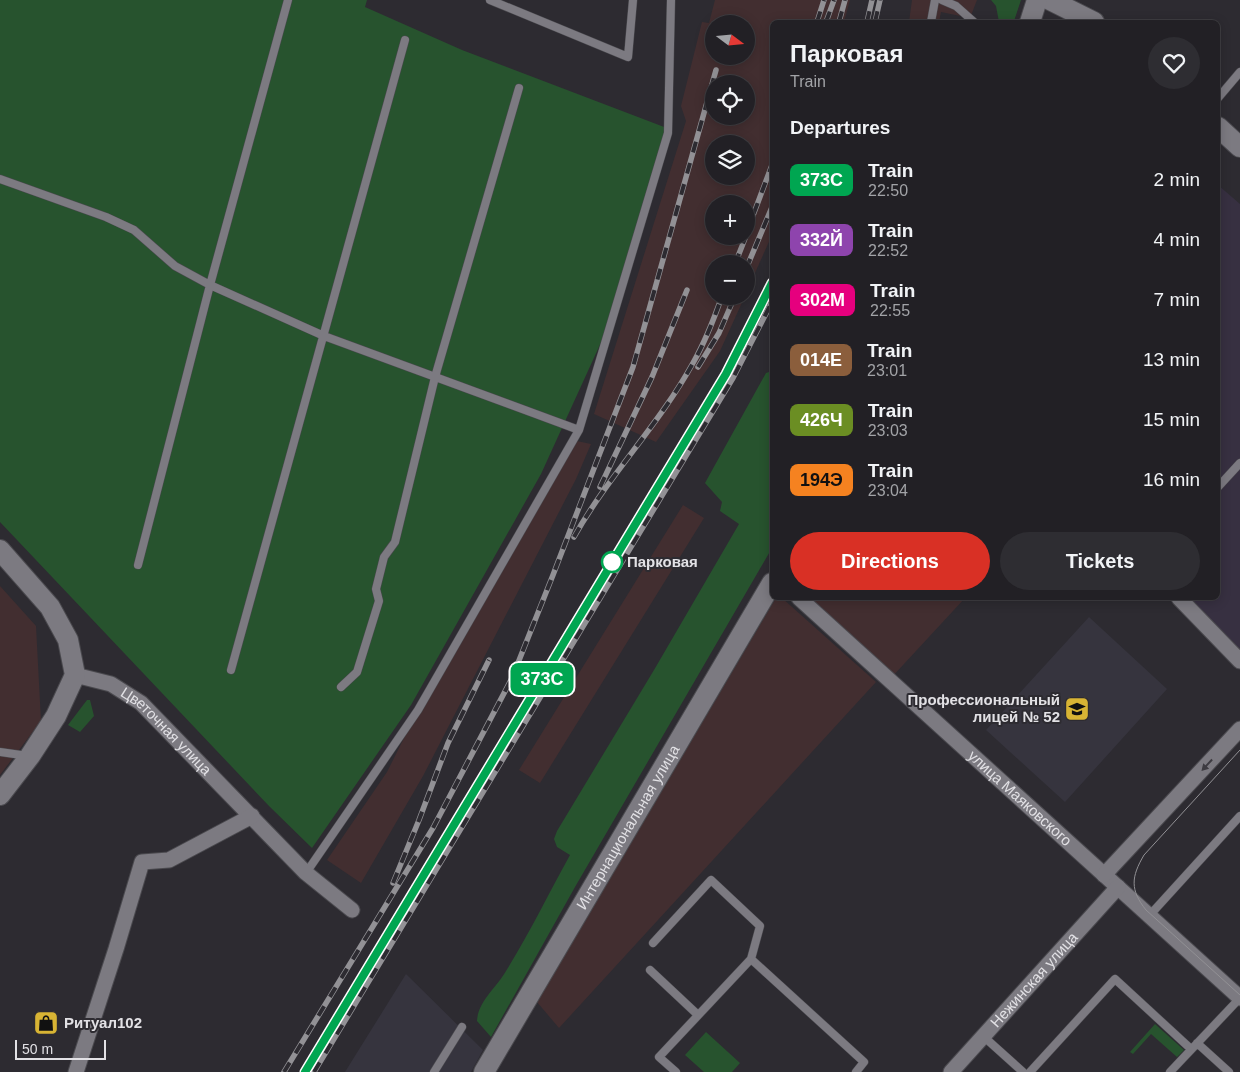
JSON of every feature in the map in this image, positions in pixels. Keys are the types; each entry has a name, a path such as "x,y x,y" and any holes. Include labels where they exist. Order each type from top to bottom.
{"main road":[{"path":"1031,20 1037,0"},
{"path":"1050,0 1090,20"},
{"path":"1220,129 1240,147"},
{"path":"0,550 50,606 68,640 75,675 56,716 30,756 0,795"},
{"name":"Интернациональная улица","path":"484,1072 770,586"}],"street":[{"name":"улица Маяковского","path":"801,600 1104,875 1238,993"},
{"path":"1181,600 1240,660"},
{"name":"Цветочная улица","path":"75,675 111,684 141,702 306,872 352,910"},
{"path":"1104,875 1240,729"},
{"path":"76,1072 142,862 169,860 252,816"},
{"name":"Нежинская улица","path":"951,1072 1118,887"}],"lane":[{"path":"138,565 210,285 288,0"},
{"path":"490,0 628,57 633,0"},
{"path":"306,872 418,710 579,430 668,133 671,0"},
{"path":"931,20 935,0"},
{"path":"942,0 956,6 972,20"},
{"path":"231,670 405,40"},
{"path":"1220,96 1240,72"},
{"path":"341,687 357,672 379,601 376,589 384,557 395,542 435,377 519,88"},
{"path":"0,179 106,217 134,230 176,266 210,285 324,336 579,430"},
{"path":"1220,485 1240,463"},
{"path":"0,752 30,756"},
{"path":"1150,916 1240,816"},
{"path":"653,943 711,880 760,926 751,959 659,1057 676,1072"},
{"path":"751,959 864,1062 856,1072"},
{"path":"650,970 698,1015"},
{"path":"1030,1072 1115,980 1191,1050"},
{"path":"1170,1072 1191,1050 1238,993"},
{"path":"434,1072 462,1027"},
{"path":"983,1036 1022,1072"},
{"path":"1197,1043 1229,1072"}],"shaded area":[{"path":"715,0 850,0 845,20 770,20 770,239 755,273 755,255 705,255 705,305 741,305 720,351 656,442 594,414 686,121 681,106 702,22 705,22 705,65 755,65 755,15 711,15"},
{"path":"912,0 977,0 970,18 941,12 939,20 909,20"},
{"path":"1220,187 1240,204 1240,659 1179,600 1220,600"},
{"path":"572,440 591,444 576,479 423,776 361,883 327,860 387,772 413,720"},
{"path":"683,505 704,518 540,783 519,770"},
{"path":"0,586 36,626 41,721 0,775"},
{"path":"775,600 784,600 876,682 559,1028 537,1002"},
{"path":"806,600 963,600 891,678"},
{"name":"Профессиональный лицей № 52","path":"1089,617 1167,689 1065,802 986,730"},
{"path":"406,974 483,1050 471,1072 345,1072"}],"green space":[{"path":"0,0 367,0 365,7 462,50 672,130 613,316 541,474 411,705 312,848 269,806 0,522"},
{"path":"991,0 1021,0 1014,20 999,20 996,6"},
{"path":"770,372 770,551 575,887 491,1037 477,1021 481,1007 488,994 502,977 531,928 570,855 557,847 554,839 557,831 739,524 720,511 722,502 705,483 766,373"},
{"path":"87,700 90,700 94,716 80,732 68,725"},
{"path":"1155,1024 1184,1050 1177,1057 1151,1034 1133,1054 1130,1052"},
{"path":"706,1032 740,1063 732,1072 704,1072 685,1055"}],"tram line":[{"path":"1240,750 1144,855 1137,870 1134,883 1137,896 1146,910 1240,995"}],"railway":[{"path":"818,20 824,0"},
{"path":"827,20 834,0"},
{"path":"840,20 845,0"},
{"path":"867,20 872,0"},
{"path":"875,20 880,0"},
{"path":"284,1072 433,828 512,678 633,367 716,70"},
{"path":"755,210 770,170"},
{"path":"752,255 770,212"},
{"path":"739,255 742,245"},
{"path":"305,1072 726,374 770,287"},
{"path":"600,487 652,377 687,290"},
{"path":"574,537 602,493 680,386 701,347 719,305"},
{"path":"698,367 719,333 731,305"},
{"path":"314,1072 733,378 770,306"},
{"path":"393,883 448,743 489,660"}],"train":[{"name":"373C","path":"305,1072 726,374 770,287"}],"place":[{"name":"Парковая","path":"612,562"},
{"name":"Профессиональный лицей № 52","path":"1077,709"},
{"name":"Ритуал102","path":"46,1023"}]}
